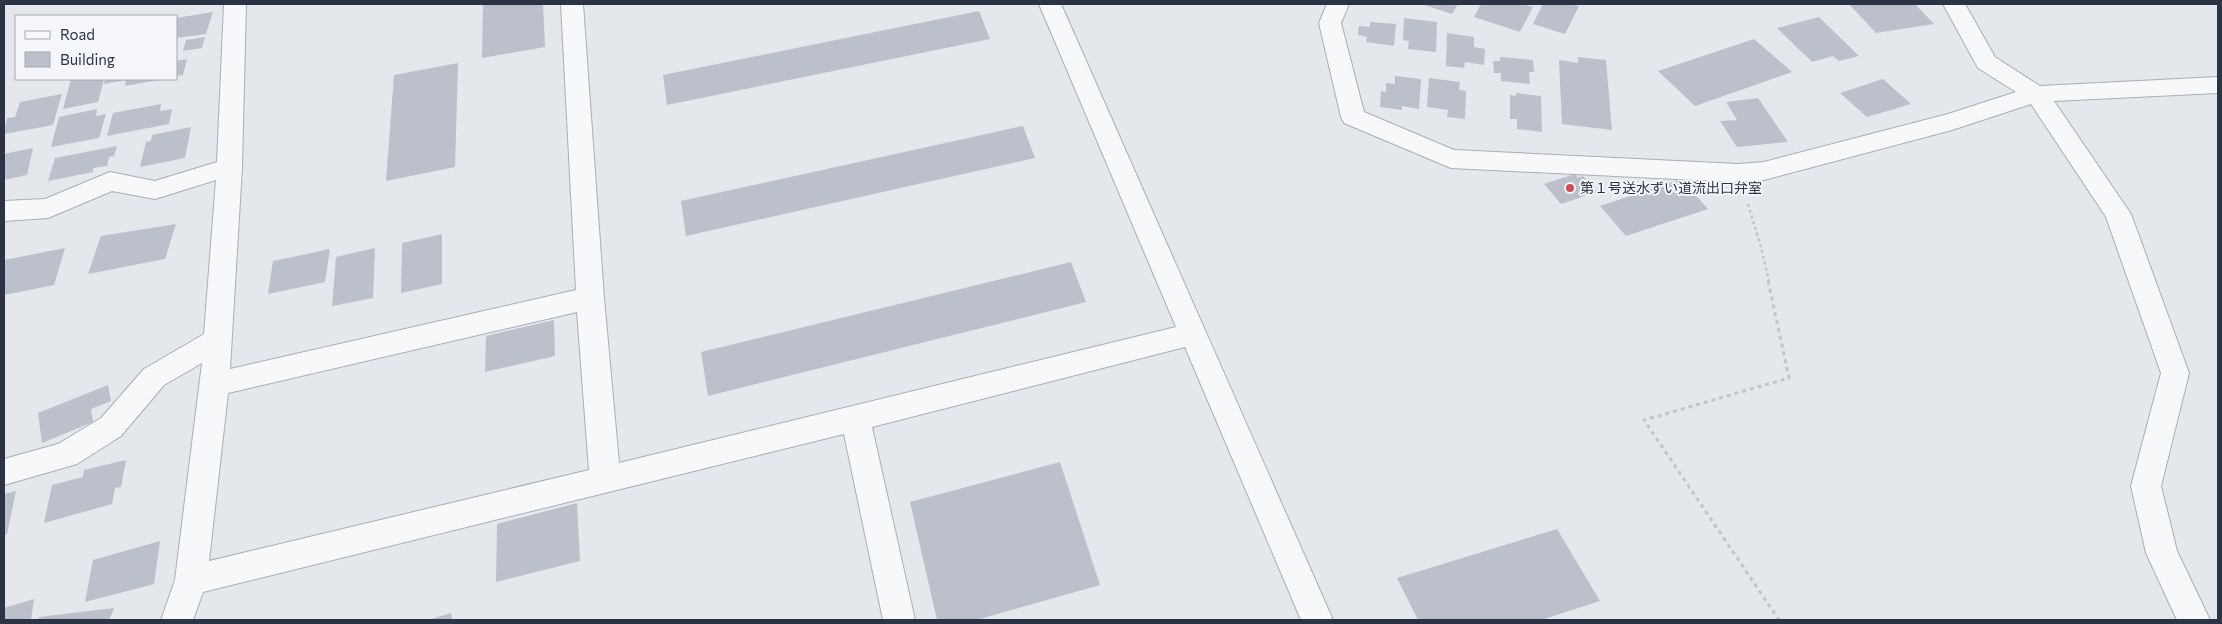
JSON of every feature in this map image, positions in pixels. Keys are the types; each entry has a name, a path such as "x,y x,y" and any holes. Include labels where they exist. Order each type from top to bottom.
{"street":[{"path":"177,620 191,580 215,384 229,167 235,4"},
{"path":"572,4 590,298 605,479"},
{"path":"1050,4 1317,620"},
{"path":"1338,4 1330,23 1353,117 1451,159 1738,173 1764,172 1952,121 2036,94 2218,86"},
{"path":"1954,4 1986,62 2036,94 2118,214 2174,373 2146,486 2162,553 2194,620"},
{"path":"4,211 48,208 110,181 155,190 229,167"},
{"path":"215,384 590,298"},
{"path":"191,580 1192,334"},
{"path":"4,472 66,455 111,427 154,377 218,339"},
{"path":"855,418 898,620"}],"path":[{"path":"1738,173 1761,247 1789,378 1644,420 1779,620"}],"building":[{"path":"483,4 543,4 545,47 482,58"},
{"path":"1421,4 1458,4 1452,14"},
{"path":"1481,4 1523,4 1533,7 1520,32 1474,17"},
{"path":"1543,4 1571,4 1579,6 1565,34 1533,24"},
{"path":"1849,4 1915,4 1934,24 1876,33"},
{"path":"979,11 990,39 667,105 663,75"},
{"path":"213,12 206,34 178,38 178,18"},
{"path":"1819,17 1859,56 1839,61 1833,56 1812,62 1777,28"},
{"path":"1404,18 1437,22 1436,52 1408,49 1409,41 1403,40"},
{"path":"1370,22 1396,24 1394,46 1366,42 1367,37 1358,35 1359,26 1370,27"},
{"path":"1447,33 1474,37 1474,47 1485,49 1484,65 1465,62 1464,68 1446,66"},
{"path":"205,37 202,48 183,51 186,40"},
{"path":"1754,39 1792,72 1695,106 1658,71"},
{"path":"1500,57 1533,60 1534,72 1529,72 1530,84 1501,81 1501,73 1494,73 1493,61 1500,61"},
{"path":"1578,57 1606,60 1612,130 1562,124 1559,60 1578,63"},
{"path":"187,59 183,75 178,76 178,61"},
{"path":"458,63 455,167 386,181 394,75"},
{"path":"1395,76 1421,79 1419,109 1402,106 1402,110 1380,107 1381,91 1386,92 1386,83 1395,84"},
{"path":"1429,78 1460,82 1459,90 1466,91 1465,119 1447,117 1448,110 1427,107"},
{"path":"1883,79 1911,104 1867,117 1840,93"},
{"path":"71,80 104,80 98,102 63,109"},
{"path":"105,80 126,80 104,84"},
{"path":"126,80 158,80 125,86"},
{"path":"1516,93 1541,96 1542,132 1517,129 1517,119 1510,119 1510,95 1516,96"},
{"path":"62,94 53,125 4,134 7,118 15,117 20,102"},
{"path":"1758,98 1788,142 1737,147 1720,121 1737,120 1726,102"},
{"path":"161,104 160,111 172,109 169,124 107,136 113,113"},
{"path":"97,109 96,116 106,114 99,138 51,147 59,117"},
{"path":"1023,126 1035,158 686,236 681,201"},
{"path":"191,127 185,158 140,167 146,142 151,141 152,135"},
{"path":"117,146 114,156 109,157 107,166 93,168 93,172 48,181 55,158"},
{"path":"33,148 27,175 4,180 4,154"},
{"name":"第１号送水ずい道流出口弁室","path":"1575,174 1578,178 1583,176 1597,192 1561,204 1544,184"},
{"path":"1681,179 1708,209 1626,236 1600,206"},
{"path":"176,224 165,259 88,274 101,236"},
{"path":"442,234 442,284 401,293 402,243"},
{"path":"65,248 54,285 4,295 4,260"},
{"path":"375,248 373,298 332,306 336,257"},
{"path":"330,249 325,282 268,294 273,261"},
{"path":"1071,262 1086,302 708,396 701,352"},
{"path":"554,320 555,356 485,372 486,336"},
{"path":"108,385 111,401 91,409 93,422 42,443 38,413"},
{"path":"126,460 121,487 115,488 112,504 44,523 52,485 83,477 84,470"},
{"path":"1060,462 1100,585 976,620 937,620 910,502"},
{"path":"16,491 7,534 4,535 4,494"},
{"path":"577,503 580,561 496,582 497,524"},
{"path":"1557,529 1600,601 1541,620 1418,620 1397,578"},
{"path":"160,541 154,584 85,602 93,560"},
{"path":"34,599 31,620 4,620 4,608"},
{"path":"114,608 109,620 38,620 39,617"},
{"path":"451,613 452,620 428,620"}],"place":[{"name":"第１号送水ずい道流出口弁室","path":"1570,188"}]}
